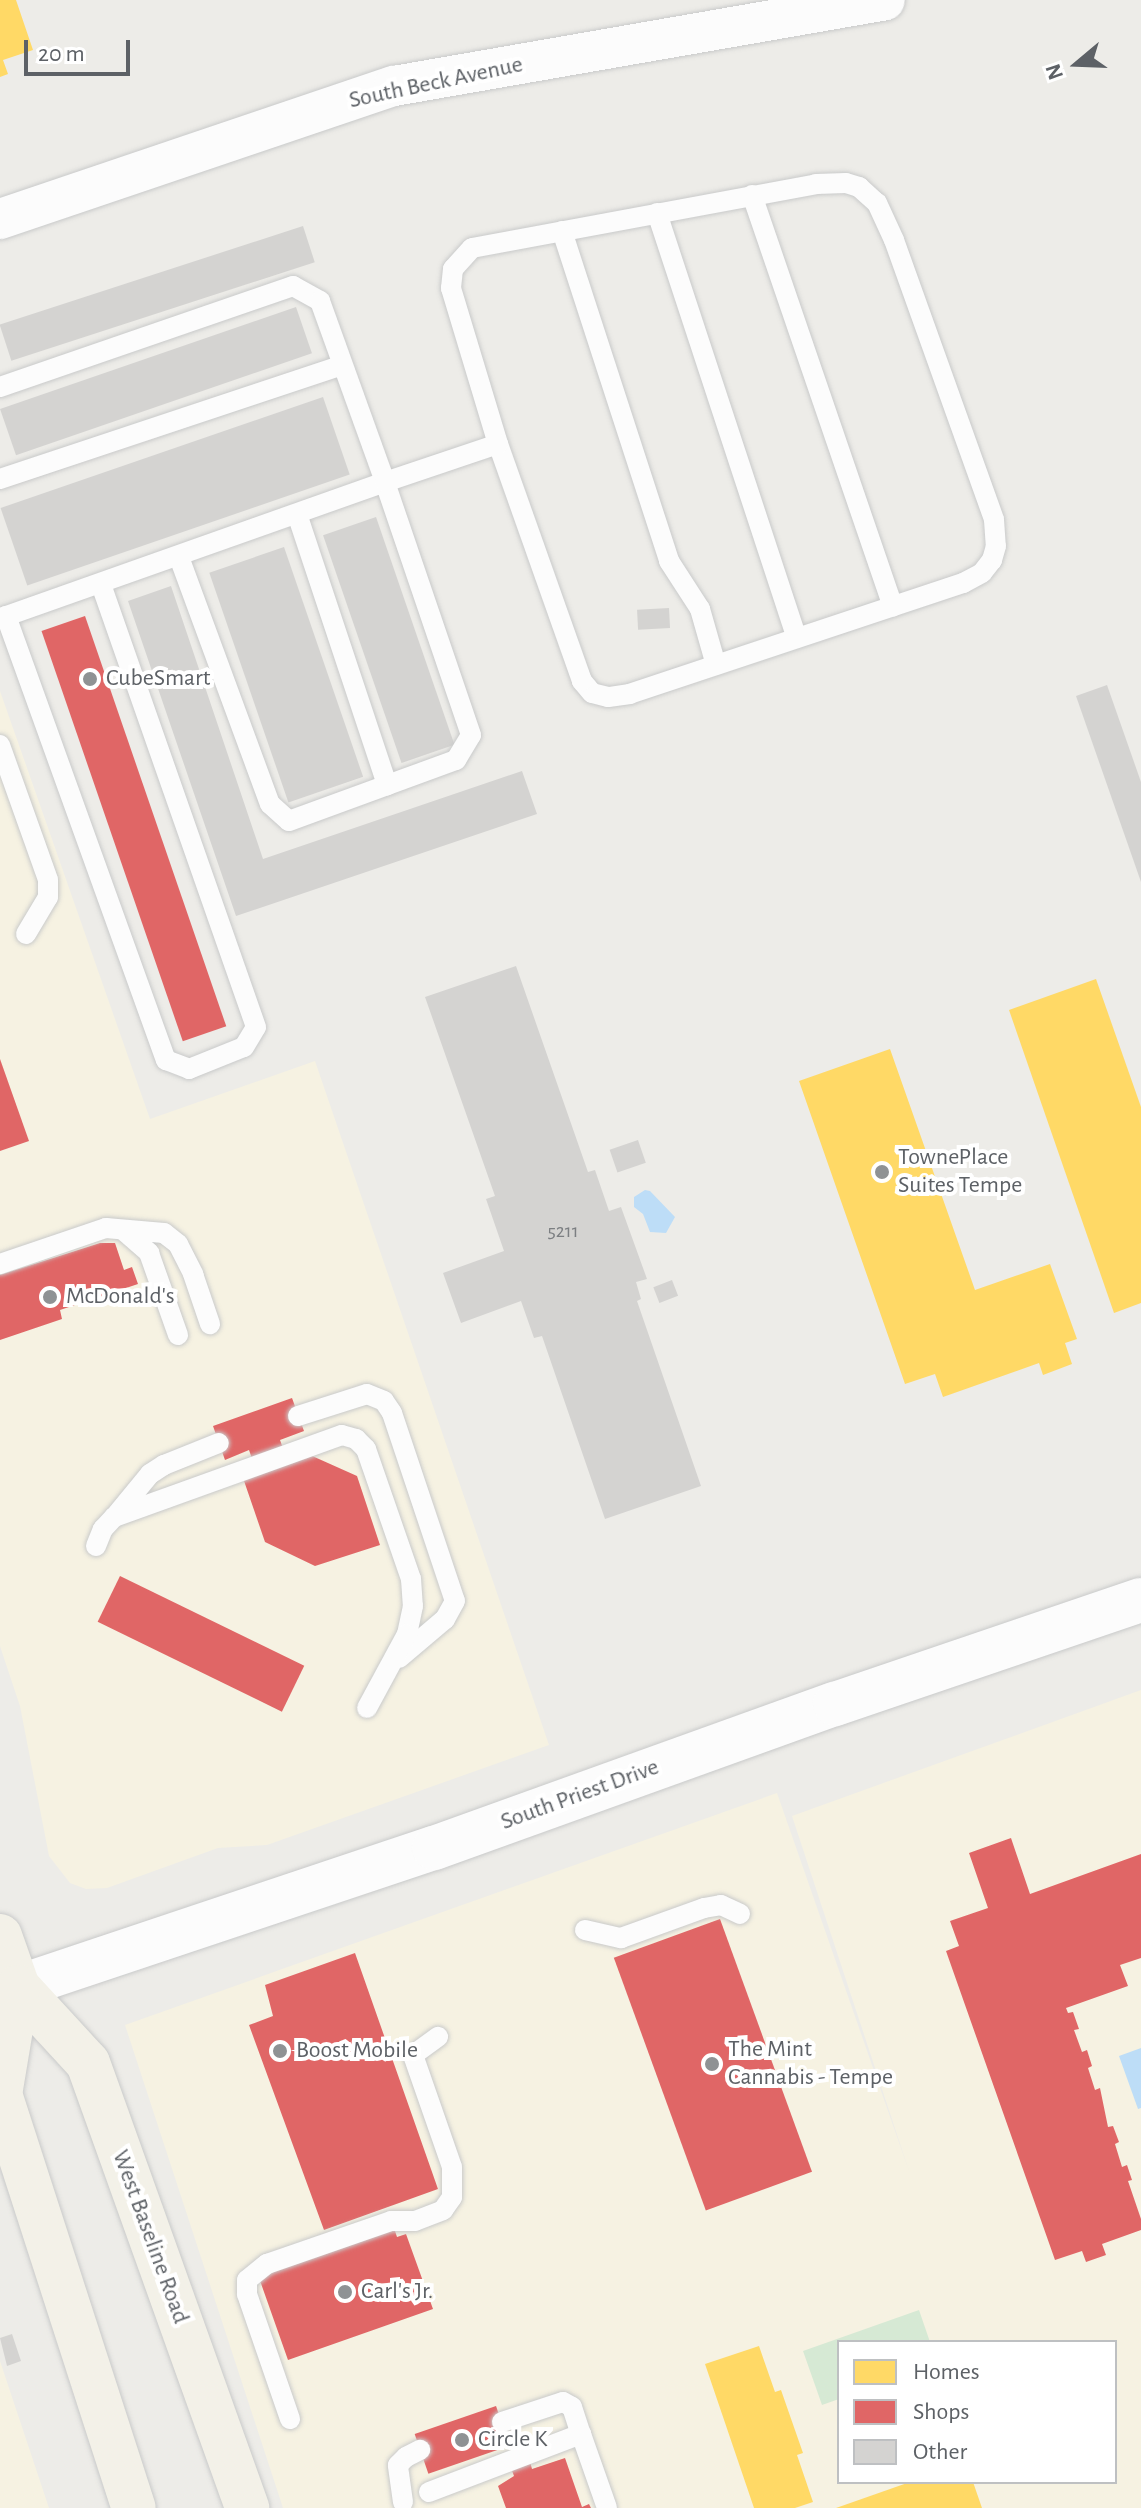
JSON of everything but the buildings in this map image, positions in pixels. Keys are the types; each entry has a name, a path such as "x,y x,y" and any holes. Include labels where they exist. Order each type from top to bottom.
{"main road":[{"name":"West Baseline Road","path":"0,1936 18,1987 88,2063 247,2508"},
{"name":"West Baseline Road","path":"18,1987 0,2094 134,2508"}],"street":[{"name":"South Beck Avenue","path":"0,219 394,86 885,0"},
{"name":"South Priest Drive","path":"18,1987 394,1862 835,1704 1141,1600"}],"lane":[{"path":"846,183 859,187 877,203 894,240 994,520 996,546 992,560 982,573 630,694 608,697 592,693 582,681 498,444 451,288 453,269 472,248 657,213 816,184 846,183"},
{"path":"752,195 893,606"},
{"path":"657,213 797,638"},
{"path":"562,231 669,561 700,609 716,665"},
{"path":"0,387 293,286 320,301 471,735 456,760 289,821 270,804 179,557"},
{"path":"0,479 342,365"},
{"path":"101,584 256,1027 244,1047 189,1069 166,1060 3,617 498,444"},
{"path":"297,514 387,785"},
{"path":"0,745 48,880 48,897 26,934"},
{"path":"0,1264 106,1228 164,1233 178,1244 210,1324"},
{"path":"123,1230 149,1253 178,1335"},
{"path":"298,1416 367,1394 384,1401 392,1413 455,1601 445,1619 395,1661"},
{"path":"114,1517 342,1435 356,1439 366,1449 411,1579 413,1606 407,1634 395,1661 367,1708"},
{"path":"96,1546 103,1529 157,1469 219,1443"},
{"path":"585,1930 621,1938 704,1908 721,1905 740,1914"},
{"path":"290,2419 247,2294 247,2280 267,2264 391,2221 415,2221 443,2210 452,2197 452,2167 413,2055 438,2037"},
{"path":"502,2422 563,2402 572,2407 607,2508"},
{"path":"429,2492 581,2434"},
{"path":"403,2502 398,2465 420,2450"}],"shaded area":[{"path":"0,691 150,1119 315,1061 549,1745 267,1845 218,1848 107,1888 86,1889 70,1883 49,1856 20,1706 0,1646"},
{"path":"1141,1690 1141,2508 283,2508 125,2025 777,1793 909,2171 792,1816"},
{"path":"0,2361 49,2508 0,2508"}],"green space":[{"path":"919,2310 929,2340 837,2340 837,2400 822,2405 803,2351"}],"water":[{"path":"645,1190 650,1191 675,1217 666,1233 650,1232 643,1214 634,1207 634,1197"},
{"path":"1141,2048 1141,2108 1138,2109 1119,2056"}],"place":[{"name":"CubeSmart","path":"90,679"},
{"name":"TownePlace Suites Tempe","path":"882,1172"},
{"name":"McDonald's","path":"50,1297"},
{"name":"Boost Mobile","path":"280,2051"},
{"name":"The Mint Cannabis - Tempe","path":"712,2064"},
{"name":"Carl's Jr.","path":"345,2292"},
{"name":"Circle K","path":"462,2440"}]}
